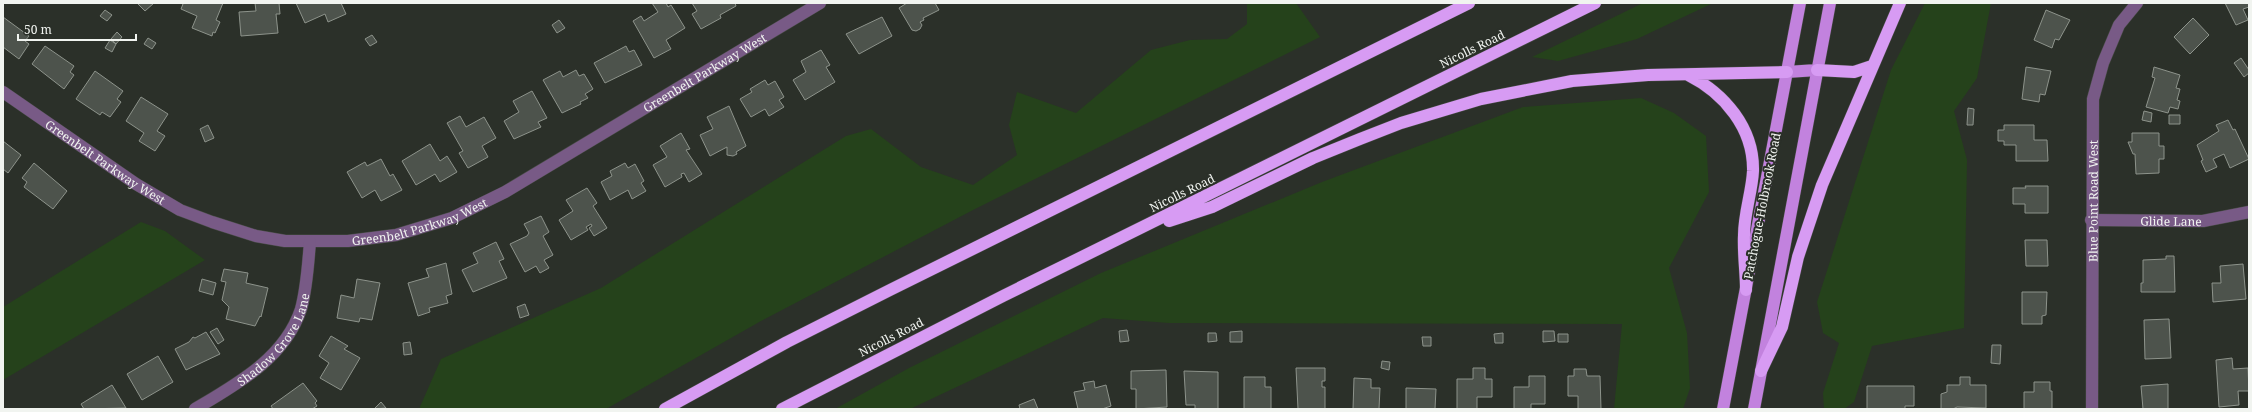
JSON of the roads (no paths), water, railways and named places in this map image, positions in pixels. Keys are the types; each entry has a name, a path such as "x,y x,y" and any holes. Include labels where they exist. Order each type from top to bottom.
{"highway":[{"path":"1432,21 1458,3"},
{"path":"665,409 787,342 897,286 1469,3"},
{"name":"Nicolls Road","path":"782,409 909,343 1595,3"},
{"path":"1761,371 1782,327 1798,257 1822,185 1900,3"},
{"path":"1817,70 1854,72 1872,66"},
{"path":"1126,236 1212,207 1313,158 1360,139 1468,102 1525,89 1572,81 1686,75 1787,72"},
{"path":"1686,75 1701,82 1724,100 1743,126 1749,142 1753,170 1744,234 1746,290"}],"main road":[{"name":"Patchogue-Holbrook Road","path":"1723,409 1800,3"},
{"path":"1754,409 1830,3"},
{"path":"1787,72 1817,70"}],"street":[{"name":"Greenbelt Parkway West","path":"3,92 136,184 180,210 256,236 285,242 348,241 396,235 452,218 505,192 820,3"},
{"name":"Blue Point Road West","path":"2092,409 2091,220 2093,99 2103,63 2119,25 2137,3"},
{"name":"Glide Lane","path":"2091,220 2203,221 2249,212"},
{"name":"Shadow Grove Lane","path":"195,409 227,390 267,362 290,334 301,308 307,278 310,242"}]}
